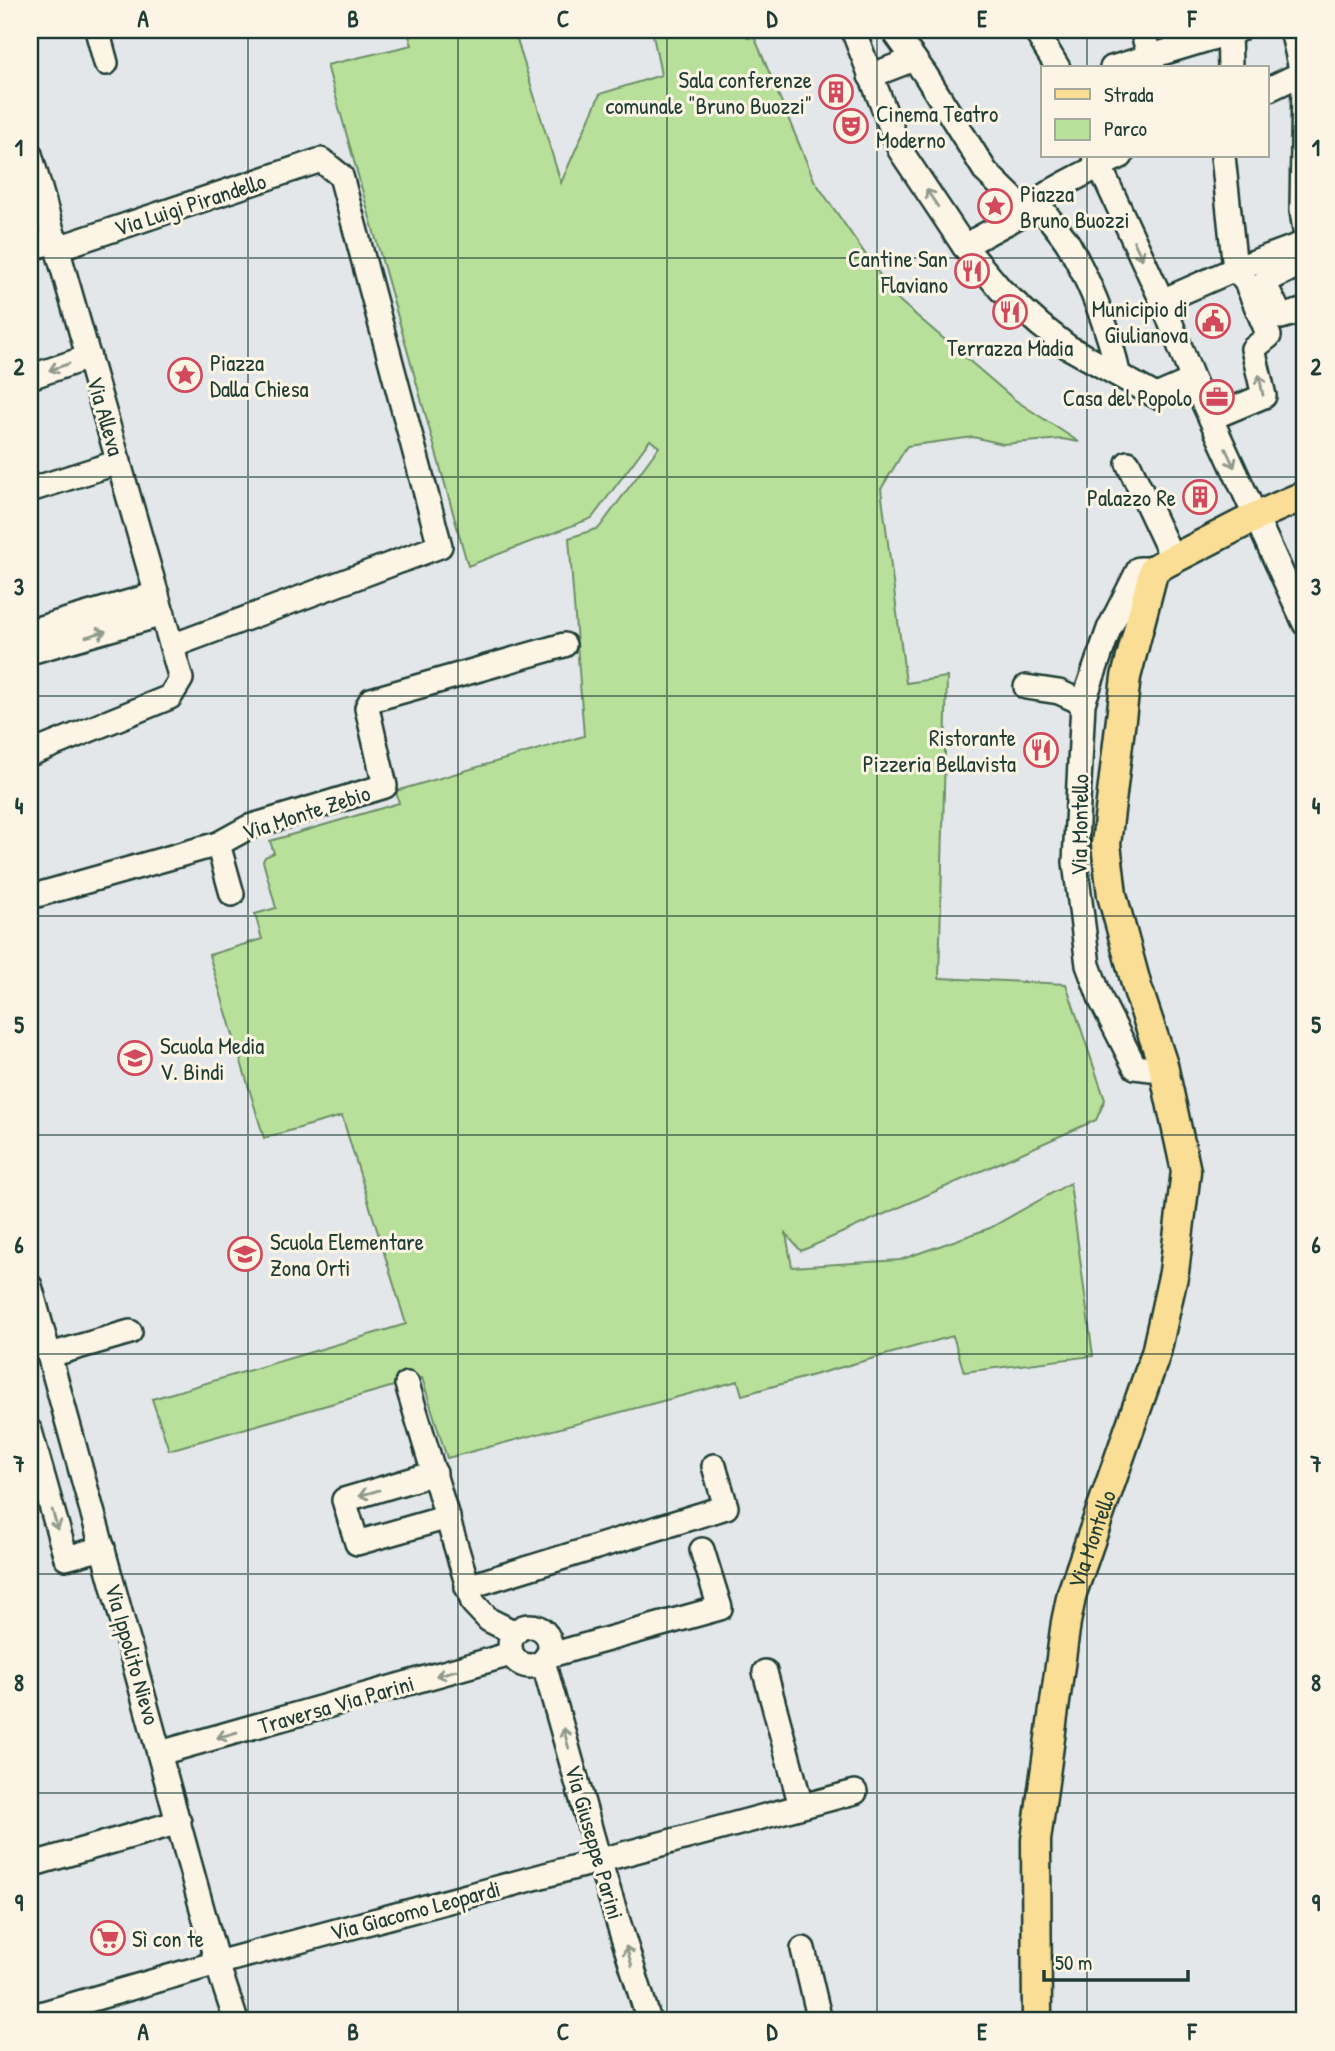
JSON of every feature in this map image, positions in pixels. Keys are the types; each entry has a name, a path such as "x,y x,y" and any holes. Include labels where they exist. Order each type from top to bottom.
{"main road":[{"name":"Via Montello","path":"1037,2021 1036,1840 1066,1622 1072,1593 1156,1353 1174,1272 1186,1171 1163,1065 1137,987 1112,895 1106,844 1126,677 1163,563 1305,495"}],"street":[{"path":"97,30 106,63"},
{"path":"853,30 900,150 964,246 1001,290 1068,347 1156,396 1194,380"},
{"path":"893,30 986,172 1030,205 1068,244 1111,343 1118,373"},
{"path":"1035,30 1057,66"},
{"path":"1142,30 1151,62"},
{"path":"1292,30 1304,73 1302,211 1305,230"},
{"path":"1125,66 1151,62 1233,31 1230,66"},
{"path":"870,76 914,59"},
{"path":"1268,90 1304,73"},
{"name":"Via Alleva","path":"30,154 181,679 170,697 30,754"},
{"path":"1223,158 1235,269 1246,282 1269,336"},
{"name":"Via Luigi Pirandello","path":"30,249 57,244 321,160 341,176 414,460 440,547 172,646"},
{"path":"964,246 1021,215 1030,205 1097,161 1305,624"},
{"path":"1162,301 1235,269 1305,243"},
{"path":"1305,262 1264,282 1280,317 1305,310"},
{"path":"1211,418 1264,396 1253,349 1269,336 1305,325"},
{"path":"30,377 89,357"},
{"path":"30,490 119,462"},
{"path":"1128,463 1163,563"},
{"name":"Via Montello","path":"1163,563 1139,569 1109,629 1083,703 1075,862 1088,965 1101,1000 1135,1067 1152,1069 1163,1065"},
{"path":"30,631 160,604"},
{"path":"30,652 160,604"},
{"name":"Via Monte Zebio","path":"30,897 218,844 249,827 385,786 367,708 371,700 564,645"},
{"path":"1026,687 1059,692 1083,703"},
{"path":"218,844 232,894"},
{"name":"Via Ippolito Nievo","path":"30,1286 35,1326 50,1355 217,1963 236,2021"},
{"path":"50,1355 130,1332"},
{"path":"407,1384 473,1603 513,1644 520,1664 532,1666 545,1659 720,1608 702,1550"},
{"path":"30,1431 66,1558 103,1548"},
{"path":"467,1587 726,1507 714,1466"},
{"path":"435,1473 344,1500 357,1543 448,1517"},
{"path":"513,1644 526,1627 539,1628 548,1637 550,1644 545,1659"},
{"name":"Traversa Via Parini","path":"160,1753 513,1644"},
{"name":"Via Giuseppe Parini","path":"545,1659 599,1860 649,2021"},
{"path":"765,1672 801,1806"},
{"name":"Via Giacomo Leopardi","path":"30,2017 217,1963 855,1792"},
{"path":"30,1865 179,1822"},
{"path":"803,1949 820,2021"}],"green space":[{"path":"407,30 514,30 561,183 600,94 661,75 652,30 744,30 748,38 754,36 814,180 895,297 1015,400 1079,442 1062,439 1003,444 973,437 907,446 881,489 906,683 947,677 939,978 1066,984 1105,1100 1096,1120 801,1251 786,1234 792,1267 900,1260 990,1228 1070,1183 1093,1356 964,1372 953,1336 742,1395 738,1381 447,1458 422,1378 169,1450 152,1399 406,1324 342,1116 264,1138 209,955 262,939 255,914 276,908 263,861 274,853 270,841 399,803 396,791 584,736 569,538 599,528 659,447 650,440 592,518 468,566 327,65 412,45"}],"place":[{"name":"Sala conferenze comunale \"Bruno Buozzi\"","path":"836,92"},
{"name":"Cinema Teatro Moderno","path":"851,126"},
{"name":"Piazza Bruno Buozzi","path":"995,206"},
{"name":"Cantine San Flaviano","path":"972,271"},
{"name":"Terrazza Madia","path":"1010,312"},
{"name":"Municipio di Giulianova","path":"1213,321"},
{"name":"Piazza Dalla Chiesa","path":"185,375"},
{"name":"Casa del Popolo","path":"1217,397"},
{"name":"Palazzo Re","path":"1200,497"},
{"name":"Ristorante Pizzeria Bellavista","path":"1041,750"},
{"name":"Scuola Media V. Bindi","path":"135,1058"},
{"name":"Scuola Elementare Zona Orti","path":"245,1254"},
{"name":"Sì con te","path":"108,1938"}]}
